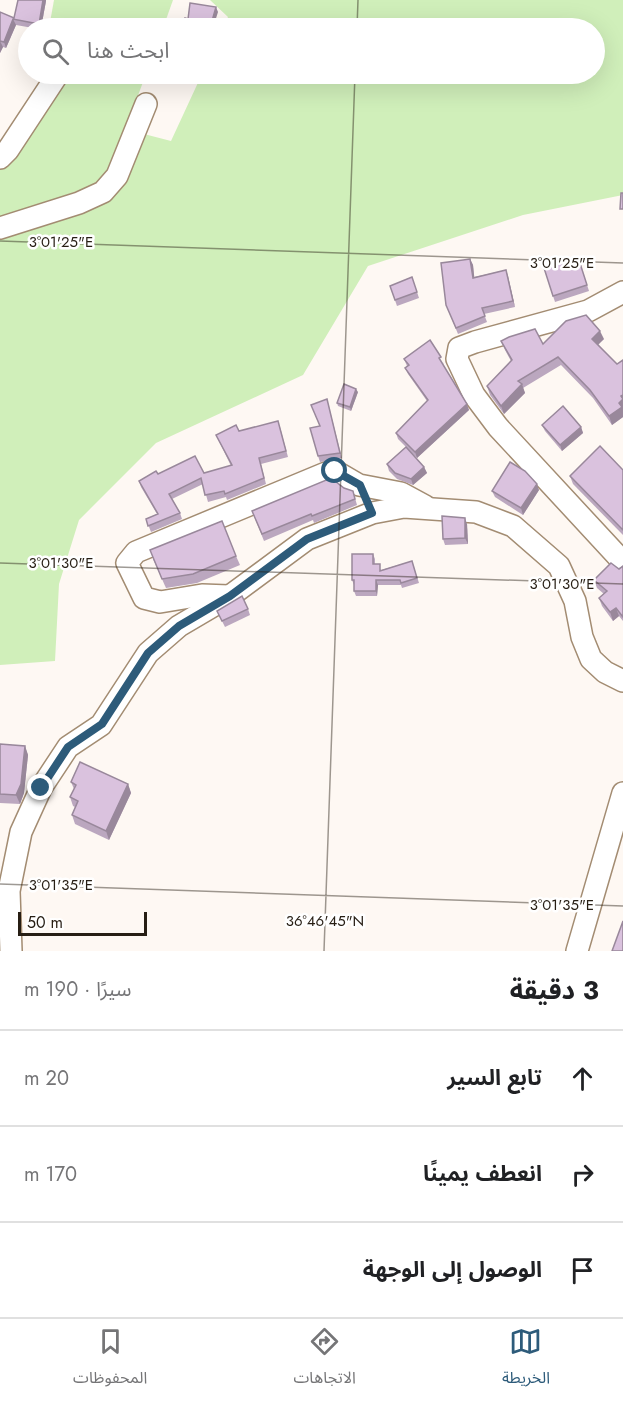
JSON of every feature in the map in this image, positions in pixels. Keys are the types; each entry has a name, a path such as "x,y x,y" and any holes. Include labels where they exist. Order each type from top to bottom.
{"street":[{"path":"0,158 8,150 51,84"},
{"path":"0,228 103,192 117,176 146,104"},
{"path":"623,292 588,310 459,348 457,359 474,395 498,427 623,562"},
{"path":"230,596 202,595 160,602 144,598 127,563 136,552 335,471 360,485 401,493 432,509"},
{"path":"360,485 372,513"},
{"path":"11,951 9,891 21,832 41,788 68,747 102,724 148,653 179,626 230,596 307,539 372,513 404,507 476,512 513,526 559,566 575,601 582,637 591,659 605,672 623,681"},
{"path":"577,951 623,793"}],"green space":[{"path":"54,0 173,0 167,18 51,18"},
{"path":"210,0 623,0 623,195 523,215 368,266 303,375 156,443 79,520 59,584 55,661 0,665 0,234 93,206 144,134 171,141 197,84 605,84 605,18 228,17"},
{"path":"63,84 142,84 106,175 91,186 0,219 0,169 22,147"}],"building":[{"path":"18,0 43,0 40,18 13,19 4,42 0,41 0,12 14,18"},
{"path":"190,3 216,7 213,18 188,18"},
{"path":"621,193 623,193 623,209 620,209"},
{"path":"578,257 587,285 553,296 544,268"},
{"path":"470,259 473,278 506,270 513,301 482,308 485,316 456,328 446,305 441,263"},
{"path":"412,277 417,292 395,300 390,286"},
{"path":"586,315 600,331 592,339 617,364 623,360 623,395 621,396 623,399 619,403 622,407 609,416 590,390 558,357 518,381 522,384 501,406 487,386 512,360 501,341 535,329 543,344 566,321"},
{"path":"430,340 467,404 415,452 396,433 428,400 405,368 409,365 404,359"},
{"path":"344,384 356,389 350,407 337,403"},
{"path":"327,399 340,453 318,456 310,428 320,426 311,405"},
{"path":"563,406 581,427 560,445 542,425"},
{"path":"278,421 286,451 259,458 264,478 225,494 224,491 205,495 201,478 169,494 180,513 148,526 146,519 158,514 139,481 156,471 158,474 195,456 204,473 232,465 216,435 236,425 239,431"},
{"path":"600,446 623,470 623,530 570,476"},
{"path":"406,447 424,467 411,479 395,473 387,464"},
{"path":"510,462 525,471 537,484 521,508 492,491"},
{"path":"331,478 344,488 353,491 355,499 262,534 252,511"},
{"path":"442,516 465,518 465,538 443,539"},
{"path":"222,521 236,556 193,574 162,579 150,550"},
{"path":"352,554 373,554 373,564 380,564 380,571 412,561 417,578 401,583 400,580 376,580 376,591 354,591"},
{"path":"611,563 619,569 623,566 623,617 616,608 610,612 599,598 607,591 594,580"},
{"path":"242,596 248,609 222,621 217,611"},
{"path":"0,744 25,746 21,784 16,795 0,794"},
{"path":"80,762 128,784 106,831 72,815 78,801 70,797 76,785 71,782"},
{"path":"623,921 623,951 612,951"}],"route":[{"path":"41,788 68,747 102,724 148,653 179,626 230,596 307,539 372,513 360,485 335,471"}]}
